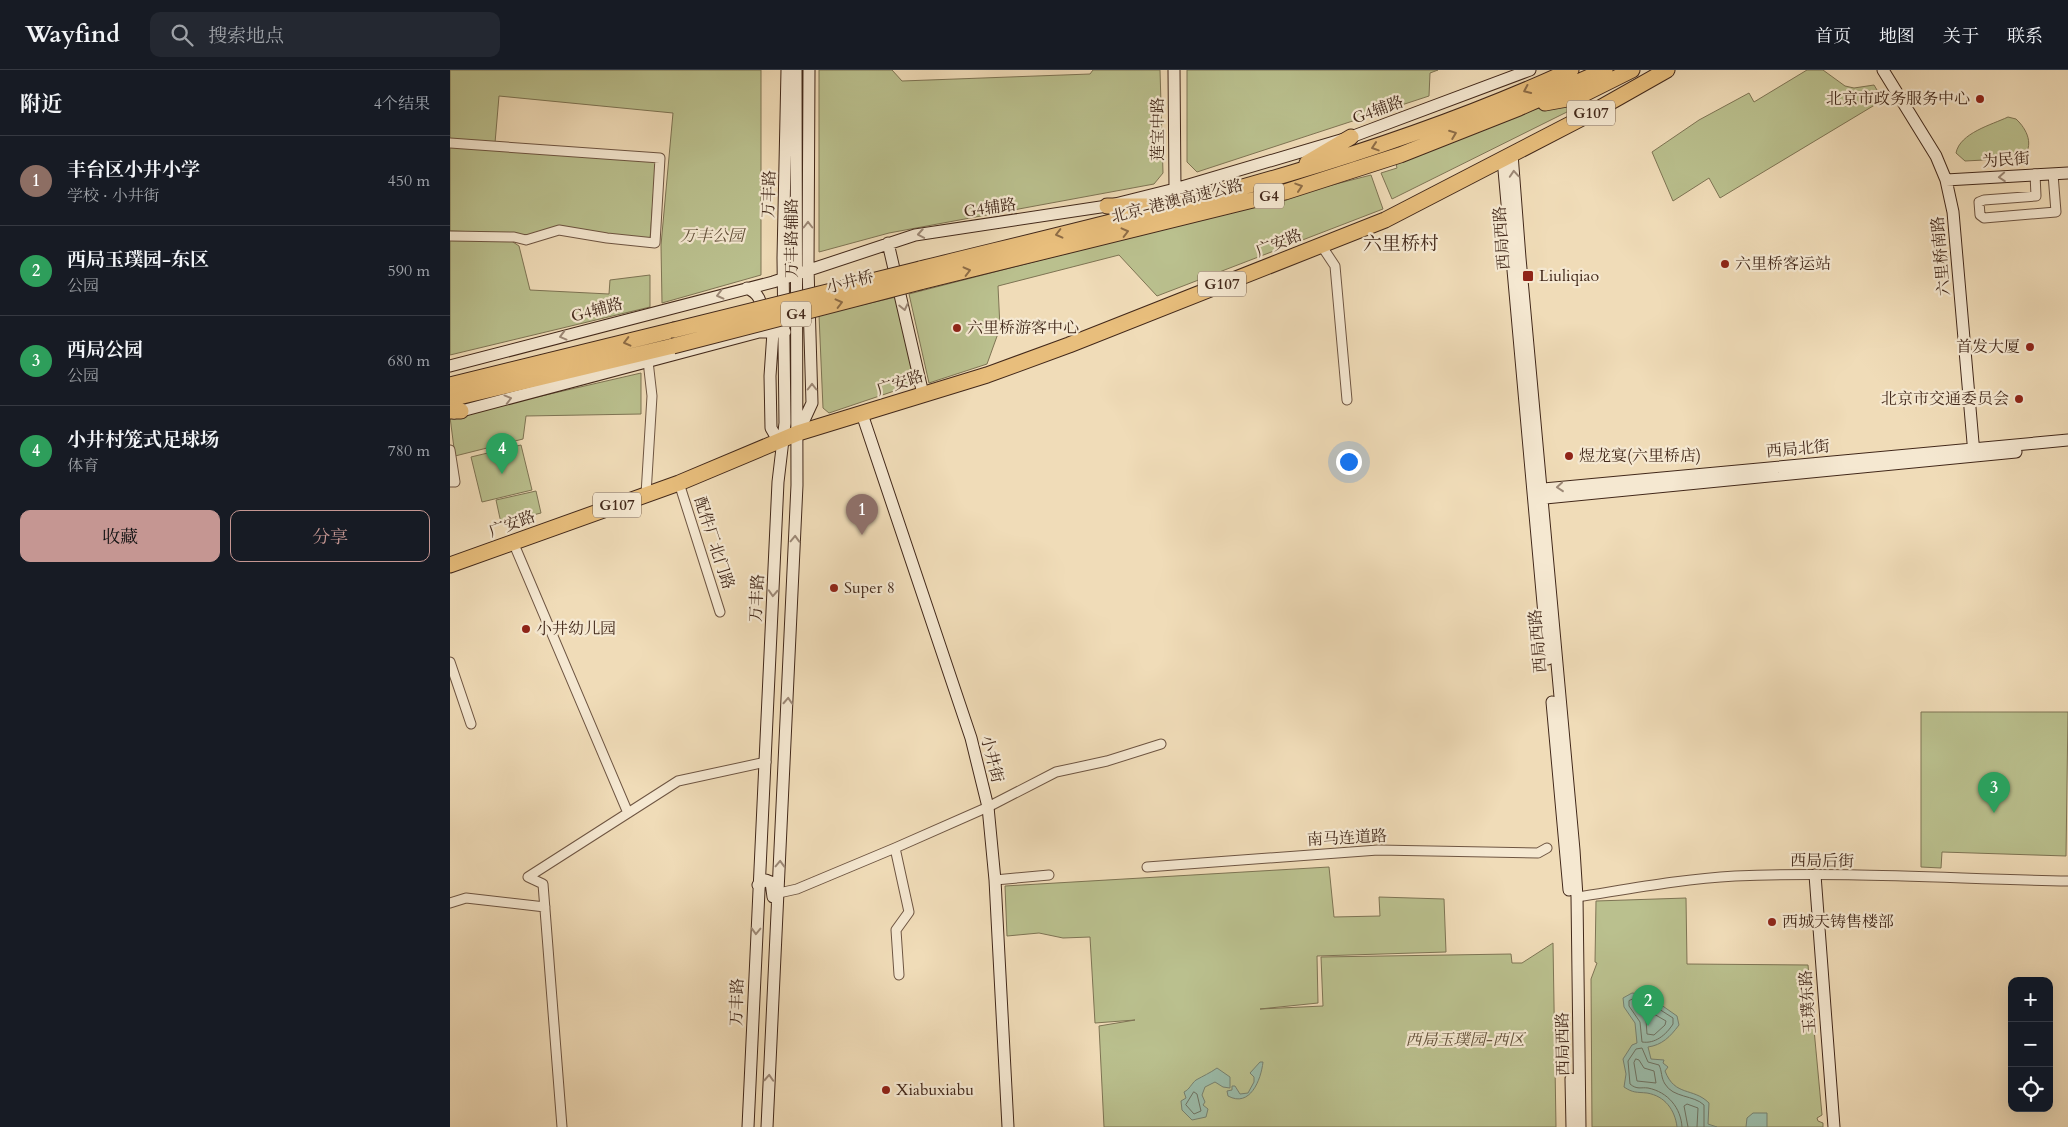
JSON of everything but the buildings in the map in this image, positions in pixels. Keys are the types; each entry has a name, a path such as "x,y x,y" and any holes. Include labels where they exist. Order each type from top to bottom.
{"highway":[{"name":"G4","path":"920,276 1175,205 1282,178 1401,139 1514,96 1571,70"},
{"name":"北京-港澳高速公路","path":"920,276 1285,192 1400,155 1519,108 1605,70"},
{"path":"1519,108 1578,97 1632,70"},
{"name":"广安路","path":"798,433 987,375 1069,345 1385,220 1584,117 1667,70"},
{"path":"1282,178 1351,137"},
{"path":"1107,206 1175,205"},
{"name":"小井桥","path":"450,385 674,330 920,276"},
{"name":"小井桥","path":"450,399 673,346 920,276"},
{"name":"G107","path":"782,440 798,433"},
{"name":"广安路","path":"450,565 679,483 782,440"}],"street":[{"name":"万丰路","path":"748,1127 778,482 785,423 779,332 785,320 787,70"},
{"name":"万丰路","path":"767,1127 797,485 796,70"},
{"name":"万丰路辅路","path":"798,433 812,403 808,268 810,70"},
{"name":"莲宝中路","path":"1174,70 1174,188"},
{"name":"G4辅路","path":"450,366 747,288 915,235 1107,206 1174,188 1351,137 1510,75 1530,70"},
{"name":"六里桥南路","path":"1883,70 1927,139 1946,180 1953,212 1974,452"},
{"path":"450,143 660,158 655,243 607,238 560,230 526,240 514,237 450,236"},
{"name":"西局西路","path":"1508,156 1570,898 1572,1127"},
{"name":"为民街","path":"1946,180 2068,173"},
{"path":"2035,174 2036,196"},
{"path":"2053,174 2056,212 1984,218 1980,215 1979,202 1984,200 2054,195"},
{"path":"888,242 923,394"},
{"path":"1321,245 1334,266 1347,400"},
{"path":"747,288 757,292 761,301 762,319 759,332"},
{"path":"454,412 759,332 779,332"},
{"path":"646,494 652,396 648,361"},
{"name":"小井街","path":"862,414 968,729 988,807 996,880 1008,1127"},
{"name":"西局北街","path":"1536,494 1974,452 2068,440"},
{"name":"西局北街","path":"1974,452 2068,447"},
{"path":"450,450 455,482 450,482"},
{"path":"778,482 785,479 797,485"},
{"name":"配件厂北门路","path":"679,483 720,612"},
{"name":"西局西路","path":"1536,494 1577,897 1580,1127"},
{"path":"513,542 628,813"},
{"path":"450,662 471,724"},
{"path":"779,893 796,889 895,848 988,807 1056,772 1107,760 1161,744"},
{"path":"562,1127 543,884 528,876 678,781 766,762 770,781 768,832 781,830"},
{"path":"895,848 909,912 896,930 899,975"},
{"name":"南马连道路","path":"1147,867 1378,850 1538,853 1547,848"},
{"path":"996,880 1049,875"},
{"name":"西局后街","path":"1577,897 1733,876 1815,875 2068,881"},
{"name":"玉璞东路","path":"1815,875 1834,1127"},
{"path":"758,885 766,880 771,882 774,887 771,933 776,958"},
{"path":"450,903 466,898 545,907"}],"green space":[{"name":"万丰公园","path":"450,70 761,70 761,275 662,303 661,245 673,113 499,96 495,143 450,140"},
{"path":"819,70 892,70 902,81 1090,74 1093,70 1160,70 1163,173 1154,184 889,233 819,252"},
{"path":"1187,70 1438,70 1430,73 1429,96 1197,172 1187,162"},
{"path":"1807,70 1823,70 1845,86 1854,88 1874,85 1883,100 1720,198 1709,178 1673,201 1652,152 1699,120 1749,93 1754,102"},
{"path":"1583,98 1587,102 1392,199 1381,173 1397,168 1395,160 1469,135 1536,109"},
{"path":"2008,117 2016,119 2020,123 2028,138 2028,148 2022,158 1965,161 1956,153 1963,140 1970,135"},
{"path":"450,146 656,161 650,239 609,235 562,226 526,236 511,233 450,231"},
{"path":"1371,175 1383,209 1157,296 1119,255 998,286 1000,328 987,364 929,383 909,294"},
{"path":"450,239 510,240 519,246 530,290 609,294 610,280 650,275 650,307 450,355"},
{"path":"896,297 915,384 829,413 823,408 819,315"},
{"path":"641,373 641,414 526,416 523,439 455,456 450,417"},
{"path":"521,445 532,490 482,502 471,457"},
{"path":"536,491 541,513 501,523 496,500"},
{"path":"1921,712 2068,712 2066,856 1942,852 1941,868 1921,867"},
{"name":"西局玉璞园-西区","path":"1329,867 1334,917 1380,916 1379,897 1444,899 1446,952 1317,956 1318,1003 1260,1009 1323,1006 1321,957 1511,954 1512,963 1522,963 1553,943 1556,1127 1104,1127 1099,1026 1135,1020 1095,1023 1090,937 1063,938 1039,933 1007,936 1005,886"},
{"path":"1686,898 1687,964 1808,965 1822,1115 1817,1118 1818,1121 1823,1123 1823,1127 1592,1127 1591,979 1597,963 1595,962 1596,901"}],"water":[{"path":"1632,993 1647,995 1677,1016 1679,1025 1672,1033 1662,1042 1648,1047 1651,1059 1664,1060 1663,1063 1668,1067 1665,1071 1674,1085 1703,1098 1709,1103 1708,1124 1717,1127 1677,1127 1674,1115 1668,1105 1659,1097 1632,1091 1624,1087 1626,1074 1623,1059 1632,1045 1637,1043 1635,1023 1624,1007 1623,998"},
{"path":"1260,1062 1263,1062 1260,1077 1253,1090 1242,1098 1236,1099 1228,1096 1227,1091 1232,1090 1232,1086 1235,1086 1240,1094 1248,1093 1254,1082 1254,1077 1250,1073"},
{"path":"1217,1068 1230,1077 1230,1088 1223,1087 1215,1082 1205,1087 1202,1095 1205,1102 1203,1105 1208,1109 1206,1117 1192,1120 1182,1110 1181,1101 1186,1098 1184,1092 1196,1080"},
{"path":"1753,1113 1767,1113 1767,1127 1746,1127 1747,1118"}],"place":[{"name":"北京市政务服务中心","path":"1980,99"},
{"name":"六里桥客运站","path":"1725,264"},
{"name":"Liuliqiao","path":"1528,276"},
{"name":"六里桥游客中心","path":"957,328"},
{"name":"首发大厦","path":"2030,347"},
{"name":"北京市交通委员会","path":"2019,399"},
{"name":"煜龙宴(六里桥店)","path":"1569,456"},
{"name":"小井村笼式足球场","path":"502,474"},
{"name":"丰台区小井小学","path":"862,535"},
{"name":"Super 8","path":"834,588"},
{"name":"小井幼儿园","path":"526,629"},
{"name":"西局公园","path":"1994,813"},
{"name":"西城天铸售楼部","path":"1772,922"},
{"name":"西局玉璞园-东区","path":"1648,1026"},
{"name":"Xiabuxiabu","path":"886,1090"}],"district":[{"name":"六里桥村","path":"1401,244"}]}
